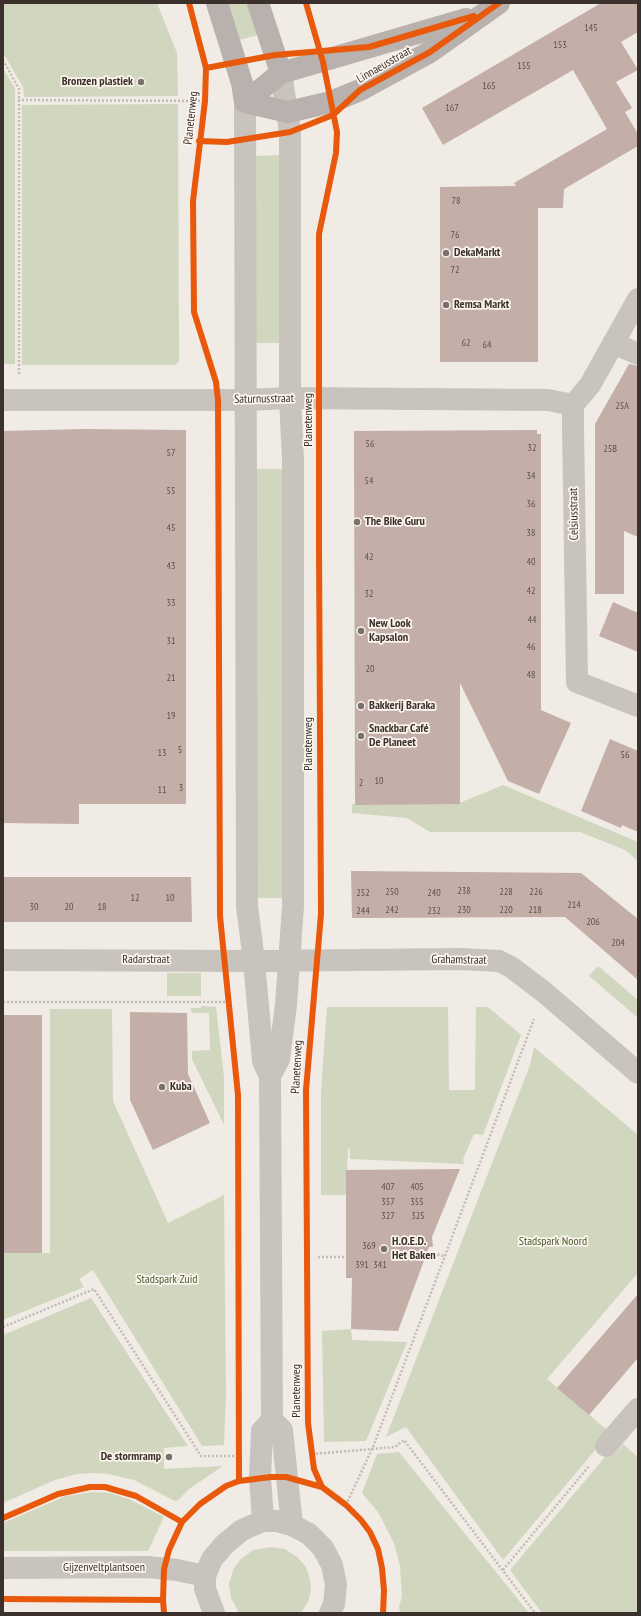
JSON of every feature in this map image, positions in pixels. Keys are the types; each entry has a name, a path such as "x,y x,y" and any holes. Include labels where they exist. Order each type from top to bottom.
{"main road":[{"name":"Planetenweg","path":"217,3 242,83 245,102"},
{"name":"Planetenweg","path":"258,3 281,73"},
{"name":"Linnaeusstraat","path":"245,102 281,73 490,9"},
{"name":"Linnaeusstraat","path":"245,102 288,112 332,102 360,90 430,52 490,9"}],"street":[{"name":"Planetenweg","path":"270,1076 279,1059 286,1005 293,906 293,468 290,398 290,140 288,112 281,73"},
{"name":"Planetenweg","path":"245,102 247,906 254,961 263,1061 270,1076 272,1420 282,1430 292,1525"},
{"path":"573,405 590,385 638,299"},
{"path":"613,343 638,354"},
{"name":"Saturnusstraat","path":"11,400 246,400 290,398 548,400 573,405"},
{"name":"Celsiusstraat","path":"573,405 577,682 638,706"},
{"name":"Grahamstraat","path":"288,960 486,959 499,961 511,967 544,992 638,1073"},
{"name":"Radarstraat","path":"3,960 288,960"},
{"path":"606,1446 638,1409"},
{"path":"263,1522 260,1477 262,1431 272,1420"},
{"path":"214,1613 205,1589 205,1576 212,1559 225,1544 242,1530 263,1522 277,1521 292,1525 309,1534 323,1548 332,1565 336,1585 334,1604 330,1613"},
{"name":"Gijzenveltplantsoen","path":"3,1568 148,1567 177,1570 205,1576"}],"path":[{"path":"3,60 19,89 11,400"},
{"path":"18,100 204,101"},
{"path":"225,960 230,1009"},
{"path":"346,1505 373,1447 544,992"},
{"path":"3,1002 229,1002"},
{"path":"422,1251 444,1256"},
{"path":"318,1257 346,1257"},
{"path":"310,1446 312,1462"},
{"path":"502,1570 606,1446"},
{"path":"240,1448 239,1481 260,1477"},
{"path":"340,1501 351,1510"}],"green space":[{"path":"3,3 157,3 177,53 178,96 24,97 23,87 3,53"},
{"path":"225,3 249,3 258,35 239,40"},
{"path":"3,68 15,89 15,364 3,364"},
{"path":"178,104 179,361 175,365 22,365 22,105"},
{"path":"282,155 284,343 253,343 253,156"},
{"path":"252,469 285,469 286,898 255,898"},
{"path":"503,785 638,842 638,861 625,850 580,832 430,832 407,818 352,813 352,804 457,804"},
{"path":"598,966 638,1000 637,1017 589,976"},
{"path":"167,973 201,973 201,996 167,996"},
{"path":"201,1006 216,1007 224,1077 224,1125 192,1059 192,1051 210,1050 209,1013 192,1013 191,1008 201,1008"},
{"path":"327,1007 448,1007 449,1090 475,1090 476,1007 488,1007 521,1035 483,1135 474,1134 463,1159 464,1164 350,1159 350,1149 348,1148 346,1195 321,1195 321,1092"},
{"name":"Stadspark Zuid","path":"50,1009 112,1009 113,1101 168,1223 224,1195 226,1396 224,1445 202,1446 93,1270 79,1279 84,1287 3,1320 3,1253 50,1253"},
{"name":"Stadspark Noord","path":"534,1047 638,1135 638,1273 547,1379 607,1430 601,1443 503,1560 406,1427 386,1437 530,1065"},
{"path":"91,1298 188,1446 164,1448 164,1469 223,1466 189,1489 177,1501 134,1480 109,1474 94,1473 77,1474 55,1480 3,1503 3,1335"},
{"path":"351,1329 352,1340 407,1342 366,1441 324,1442 322,1331"},
{"path":"623,1444 638,1457 638,1613 542,1613 510,1570 610,1451 614,1454"},
{"path":"399,1452 529,1613 400,1613 399,1607 402,1596 400,1566 394,1543 378,1512 362,1493 377,1454"},
{"path":"94,1492 110,1493 129,1499 164,1517 148,1551 3,1551 3,1523 66,1496"},
{"path":"271,1547 285,1549 297,1557 306,1567 310,1580 311,1591 308,1602 301,1613 239,1613 231,1598 229,1584 234,1568 241,1559 253,1550"},
{"path":"135,1612 137,1613 27,1613"}],"building":[{"path":"601,3 638,3 638,32 621,42 638,70 616,82 632,108 625,112 638,134 638,146 564,189 563,208 538,208 538,362 440,362 440,187 516,186 514,183 607,129 573,70 443,145 422,108"},
{"path":"629,364 638,366 638,537 624,531 624,594 595,594 595,424"},
{"path":"84,429 186,430 186,804 79,804 79,824 3,823 3,431"},
{"path":"537,430 537,434 541,434 541,710 571,723 539,794 508,781 460,683 460,804 355,805 354,431"},
{"path":"613,602 638,613 638,652 599,636"},
{"path":"610,739 638,751 638,832 622,825 621,828 581,811"},
{"path":"351,871 581,873 638,919 638,980 565,917 352,918"},
{"path":"3,877 191,877 192,922 3,922"},
{"name":"Kuba","path":"130,1012 187,1013 188,1074 210,1123 153,1150 130,1100"},
{"path":"3,1015 42,1015 42,1253 3,1253"},
{"name":"H.O.E.D. Het Baken","path":"460,1169 432,1237 433,1247 429,1247 398,1331 351,1329 352,1278 346,1278 346,1170"},
{"path":"638,1294 638,1358 589,1415 557,1388"}],"cycle path":[{"path":"189,3 206,68 205,101 193,201 194,312 216,382 218,400 220,916 238,1095 239,1481"},
{"path":"306,3 323,62 337,132 336,153 319,234 321,914 306,1090 308,1423 314,1469 322,1487"},
{"path":"199,141 227,142 290,132 333,115 360,90 430,52 499,3"},
{"path":"206,68 275,55 369,47 474,16"},
{"path":"164,1613 164,1569 169,1550 182,1522 200,1504 226,1486 239,1481 271,1477 286,1477 322,1487 346,1505 361,1520 370,1532 378,1549 382,1568 384,1590 383,1613"},
{"path":"3,1518 58,1494 90,1487 105,1487 136,1496 182,1522"},
{"path":"3,1599 163,1600"}],"place":[{"name":"Bronzen plastiek","path":"141,82"},
{"name":"DekaMarkt","path":"446,253"},
{"name":"Remsa Markt","path":"446,305"},
{"name":"The Bike Guru","path":"357,522"},
{"name":"New Look Kapsalon","path":"361,631"},
{"name":"Bakkerij Baraka","path":"361,706"},
{"name":"Snackbar Café De Planeet","path":"361,736"},
{"name":"Kuba","path":"162,1087"},
{"name":"H.O.E.D. Het Baken","path":"384,1249"},
{"name":"De stormramp","path":"169,1457"}]}
